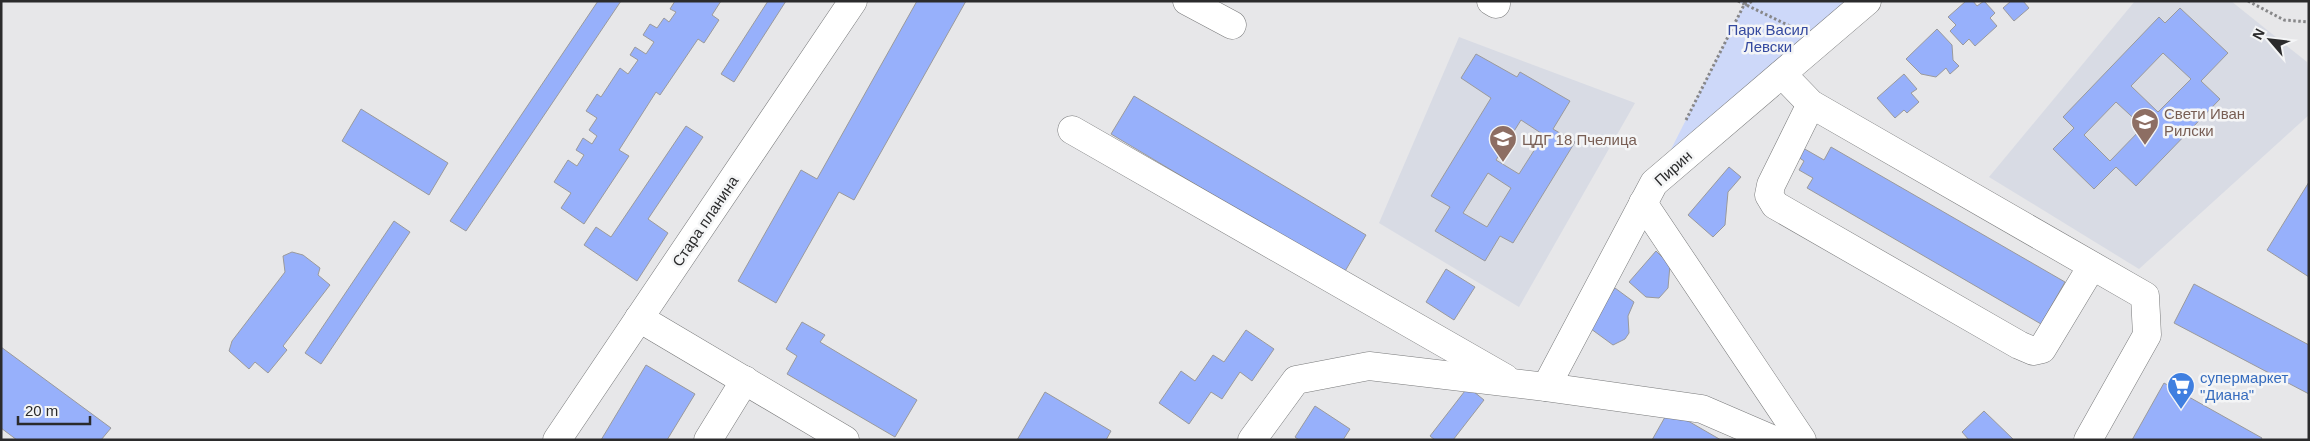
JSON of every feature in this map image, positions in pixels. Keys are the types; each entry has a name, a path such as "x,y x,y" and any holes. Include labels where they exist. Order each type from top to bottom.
{"street":[{"name":"Стара планина","path":"556,440 853,1"},
{"path":"1187,1 1232,25"},
{"name":"Пирин","path":"1546,388 1654,183 1867,1"},
{"path":"1782,74 1810,104 2145,296 2147,335 2088,440"},
{"path":"1810,104 1771,185 1770,194 1775,205 2019,346 2033,351 2042,349 2092,266"},
{"path":"1072,130 1515,384"},
{"path":"1643,203 1802,440"},
{"path":"639,318 845,440"},
{"path":"1252,440 1296,380 1369,366 1702,409 1774,440"},
{"path":"708,440 745,380"}],"path":[{"path":"1738,1 1821,40"},
{"path":"1686,121 1744,3 1752,1"},
{"path":"2248,1 2284,20 2309,22"}],"shaded area":[{"name":"Свети Иван Рилски","path":"2135,1 2231,1 2307,62 2309,77 2309,115 2139,269 1989,177"},
{"name":"ЦДГ 18 Пчелица","path":"1459,37 1635,103 1519,307 1379,223"}],"green space":[{"name":"Парк Васил Левски","path":"1737,1 1867,1 1654,183 1744,5"}],"building":[{"path":"598,1 621,1 466,231 450,221"},
{"path":"675,1 721,1 712,15 719,20 704,43 698,39 660,95 656,92 619,150 629,156 584,224 561,208 571,193 554,182 568,160 577,166 584,155 576,150 583,138 592,144 597,136 589,130 597,118 586,111 597,94 601,97 620,68 628,74 638,60 630,55 635,47 646,54 654,42 643,35 650,24 657,28 664,18 669,22 676,12 670,9"},
{"path":"768,1 786,1 734,82 721,74"},
{"path":"917,1 966,1 854,200 839,192 776,303 738,281 801,170 817,179"},
{"path":"1966,1 1973,1 1977,6 1984,1 1995,13 1990,18 1997,26 1975,46 1969,39 1963,45 1950,31 1956,25 1948,17"},
{"path":"2011,1 2023,1 2029,8 2014,21 2003,8"},
{"path":"2180,8 2228,53 2201,81 2220,99 2136,186 2116,167 2094,189 2053,149 2074,128 2063,117 2159,17 2165,23","holes":["2163,53 2191,79 2158,112 2131,86","2116,102 2143,127 2110,161 2084,135"]},
{"path":"1937,29 1952,45 1953,60 1959,66 1950,74 1946,68 1936,77 1921,74 1906,59"},
{"path":"1476,54 1517,77 1520,72 1570,101 1553,129 1575,142 1513,243 1500,236 1485,261 1435,231 1450,207 1431,196 1491,98 1461,78","holes":["1521,120 1544,135 1519,174 1496,160","1488,173 1511,188 1487,227 1463,213"]},
{"path":"1904,74 1917,89 1911,93 1919,102 1907,113 1904,110 1895,118 1877,98"},
{"path":"1134,96 1366,235 1344,273 1111,134"},
{"path":"361,109 448,163 429,195 342,141"},
{"path":"686,126 703,137 648,219 668,233 637,281 584,245 596,227 611,237"},
{"path":"1831,147 2065,282 2041,324 1807,188 1813,178 1799,170 1804,161 1798,157 1803,148 1824,160"},
{"path":"1729,167 1741,177 1728,192 1725,225 1713,237 1688,215"},
{"path":"2309,182 2309,277 2267,250"},
{"path":"394,221 410,232 321,364 305,353"},
{"path":"1656,251 1670,265 1668,288 1659,298 1646,297 1629,282"},
{"path":"292,252 303,255 320,268 318,275 330,285 283,346 287,350 268,373 255,362 249,369 229,351 232,341 285,272 283,256"},
{"path":"1446,269 1475,287 1454,320 1426,302"},
{"path":"2194,284 2309,345 2309,394 2174,323"},
{"path":"1615,288 1634,302 1628,316 1629,333 1625,339 1613,345 1587,326"},
{"path":"802,322 825,335 820,342 917,400 895,437 787,374 797,356 786,349"},
{"path":"1246,330 1274,349 1252,381 1240,372 1222,399 1211,392 1189,424 1159,403 1181,371 1195,381 1213,355 1224,362"},
{"path":"1,347 111,428 101,440 17,440 1,428"},
{"path":"646,365 695,394 667,440 601,440"},
{"name":"супермаркет \"Диана\"","path":"2164,383 2262,438 2261,440 2132,440"},
{"path":"1468,387 1484,400 1453,440 1435,440 1430,436"},
{"path":"1045,392 1111,431 1106,440 1017,440"},
{"path":"1315,406 1350,429 1343,440 1299,440 1295,437"},
{"path":"1669,410 1721,440 1652,440"},
{"path":"1984,411 2014,440 1969,440 1962,432"}],"place":[{"name":"Свети Иван Рилски","path":"2145,146"},
{"name":"ЦДГ 18 Пчелица","path":"1503,163"},
{"name":"супермаркет \"Диана\"","path":"2181,410"}]}
